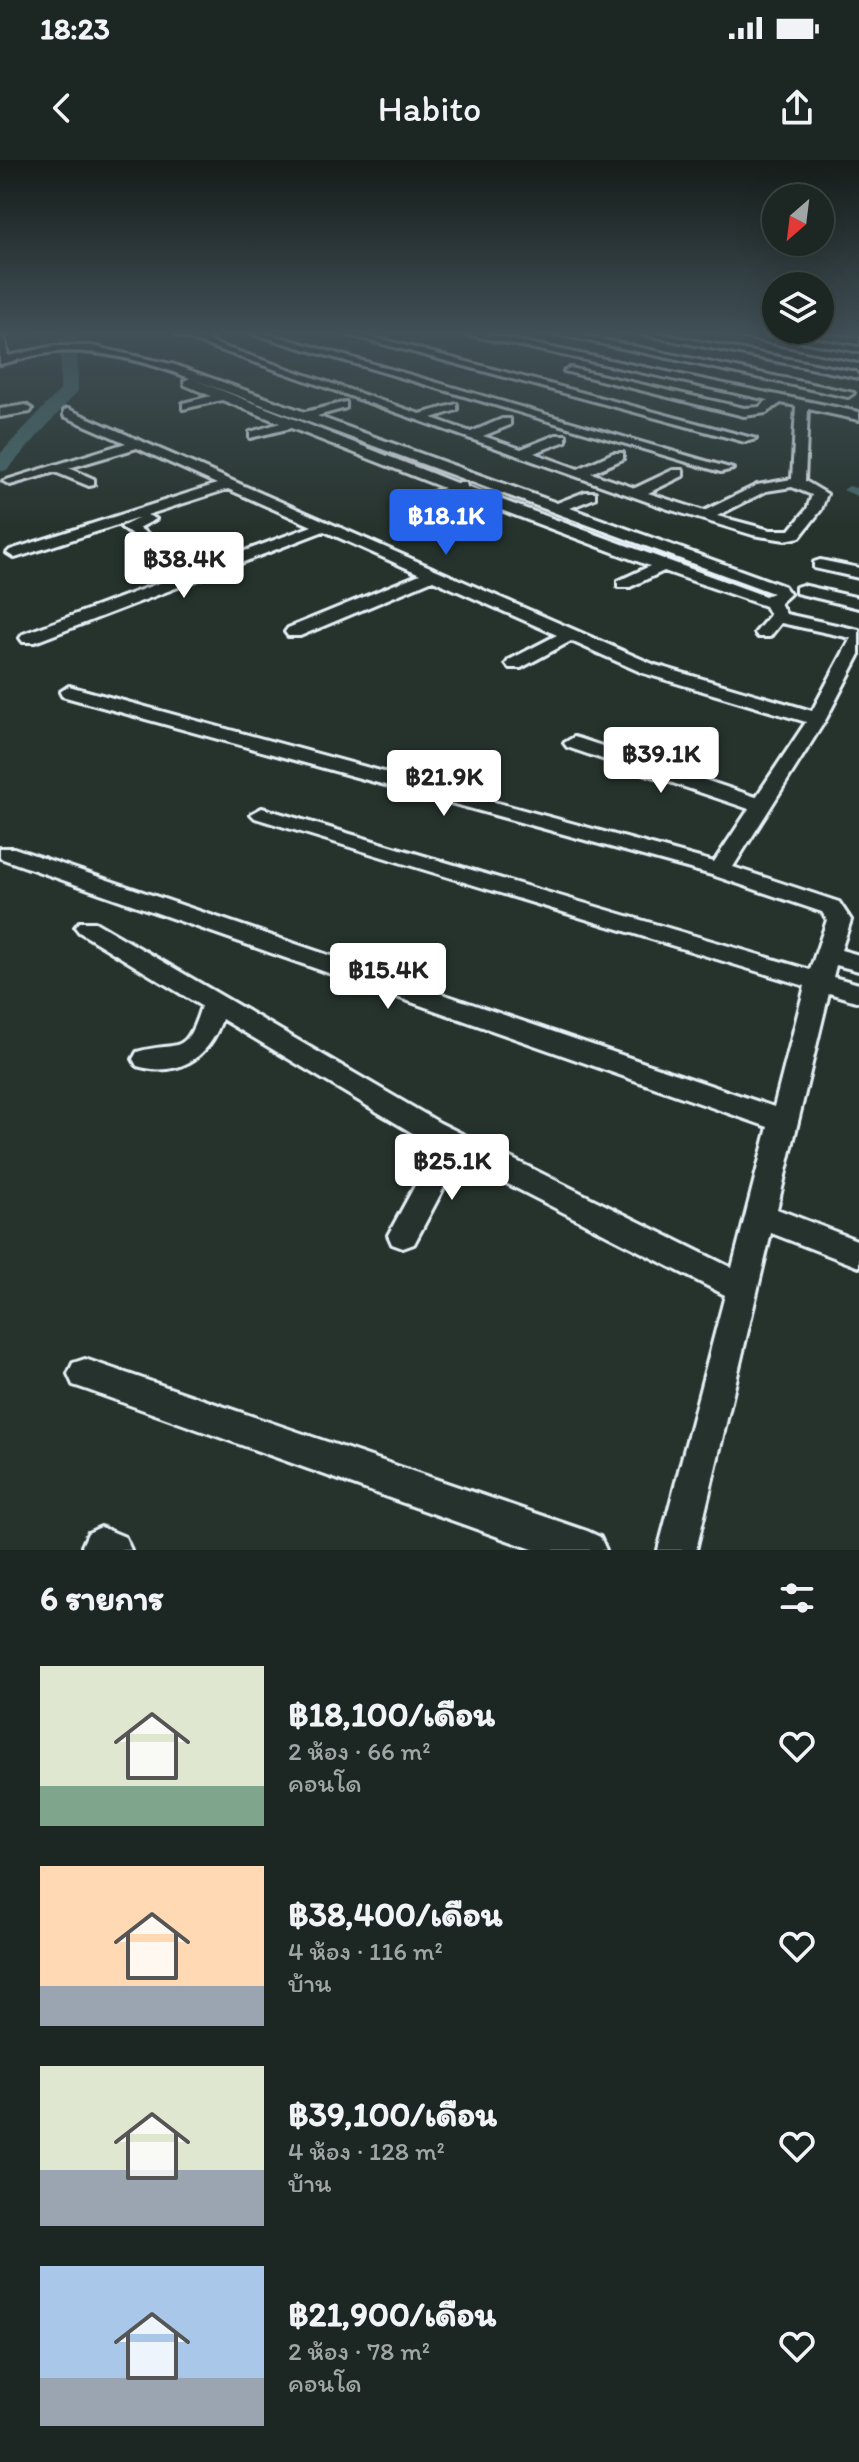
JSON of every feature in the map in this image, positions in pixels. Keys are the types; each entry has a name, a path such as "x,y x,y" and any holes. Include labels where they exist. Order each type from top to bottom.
{"street":[{"path":"187,406 213,399"},
{"path":"232,399 477,480 782,592 770,601"},
{"path":"250,399 457,487 664,565 770,601 778,615 764,633"},
{"path":"368,399 636,493 706,516 770,534 791,537 820,498 814,490 772,485 753,489 706,516"},
{"path":"377,402 386,399"},
{"path":"486,399 726,469"},
{"path":"497,402 506,399"},
{"path":"596,399 750,439"},
{"path":"688,399 744,412 762,410 777,400"},
{"path":"772,399 859,416"},
{"path":"254,435 342,405"},
{"path":"798,486 802,406"},
{"path":"421,418 453,407"},
{"path":"0,413 26,409"},
{"path":"68,413 649,669 817,719"},
{"path":"471,436 506,422"},
{"path":"666,451 712,430"},
{"path":"523,453 561,438"},
{"path":"10,481 138,444"},
{"path":"579,473 618,456"},
{"path":"57,468 89,482"},
{"path":"636,493 678,473"},
{"path":"421,501 477,480"},
{"path":"150,542 128,527 233,485"},
{"path":"15,553 233,485"},
{"path":"556,509 590,495"},
{"path":"29,638 325,526"},
{"path":"624,584 664,565"},
{"path":"820,565 859,573"},
{"path":"294,632 433,574"},
{"path":"802,590 859,603"},
{"path":"720,870 817,719 858,641 782,618"},
{"path":"515,664 572,634"},
{"path":"69,692 720,870 831,907 839,920 823,968 677,1550"},
{"path":"574,743 761,806"},
{"path":"262,814 823,968 859,993"},
{"path":"6,853 785,1122"},
{"path":"87,927 453,1143 743,1289"},
{"path":"823,968 859,963"},
{"path":"146,1059 176,1060 191,1053 205,1036 215,1001"},
{"path":"403,1235 453,1143"},
{"path":"761,1216 859,1254"},
{"path":"85,1374 587,1550"}],"waterway":[{"path":"0,466 62,399"},
{"path":"849,490 859,493"}]}
